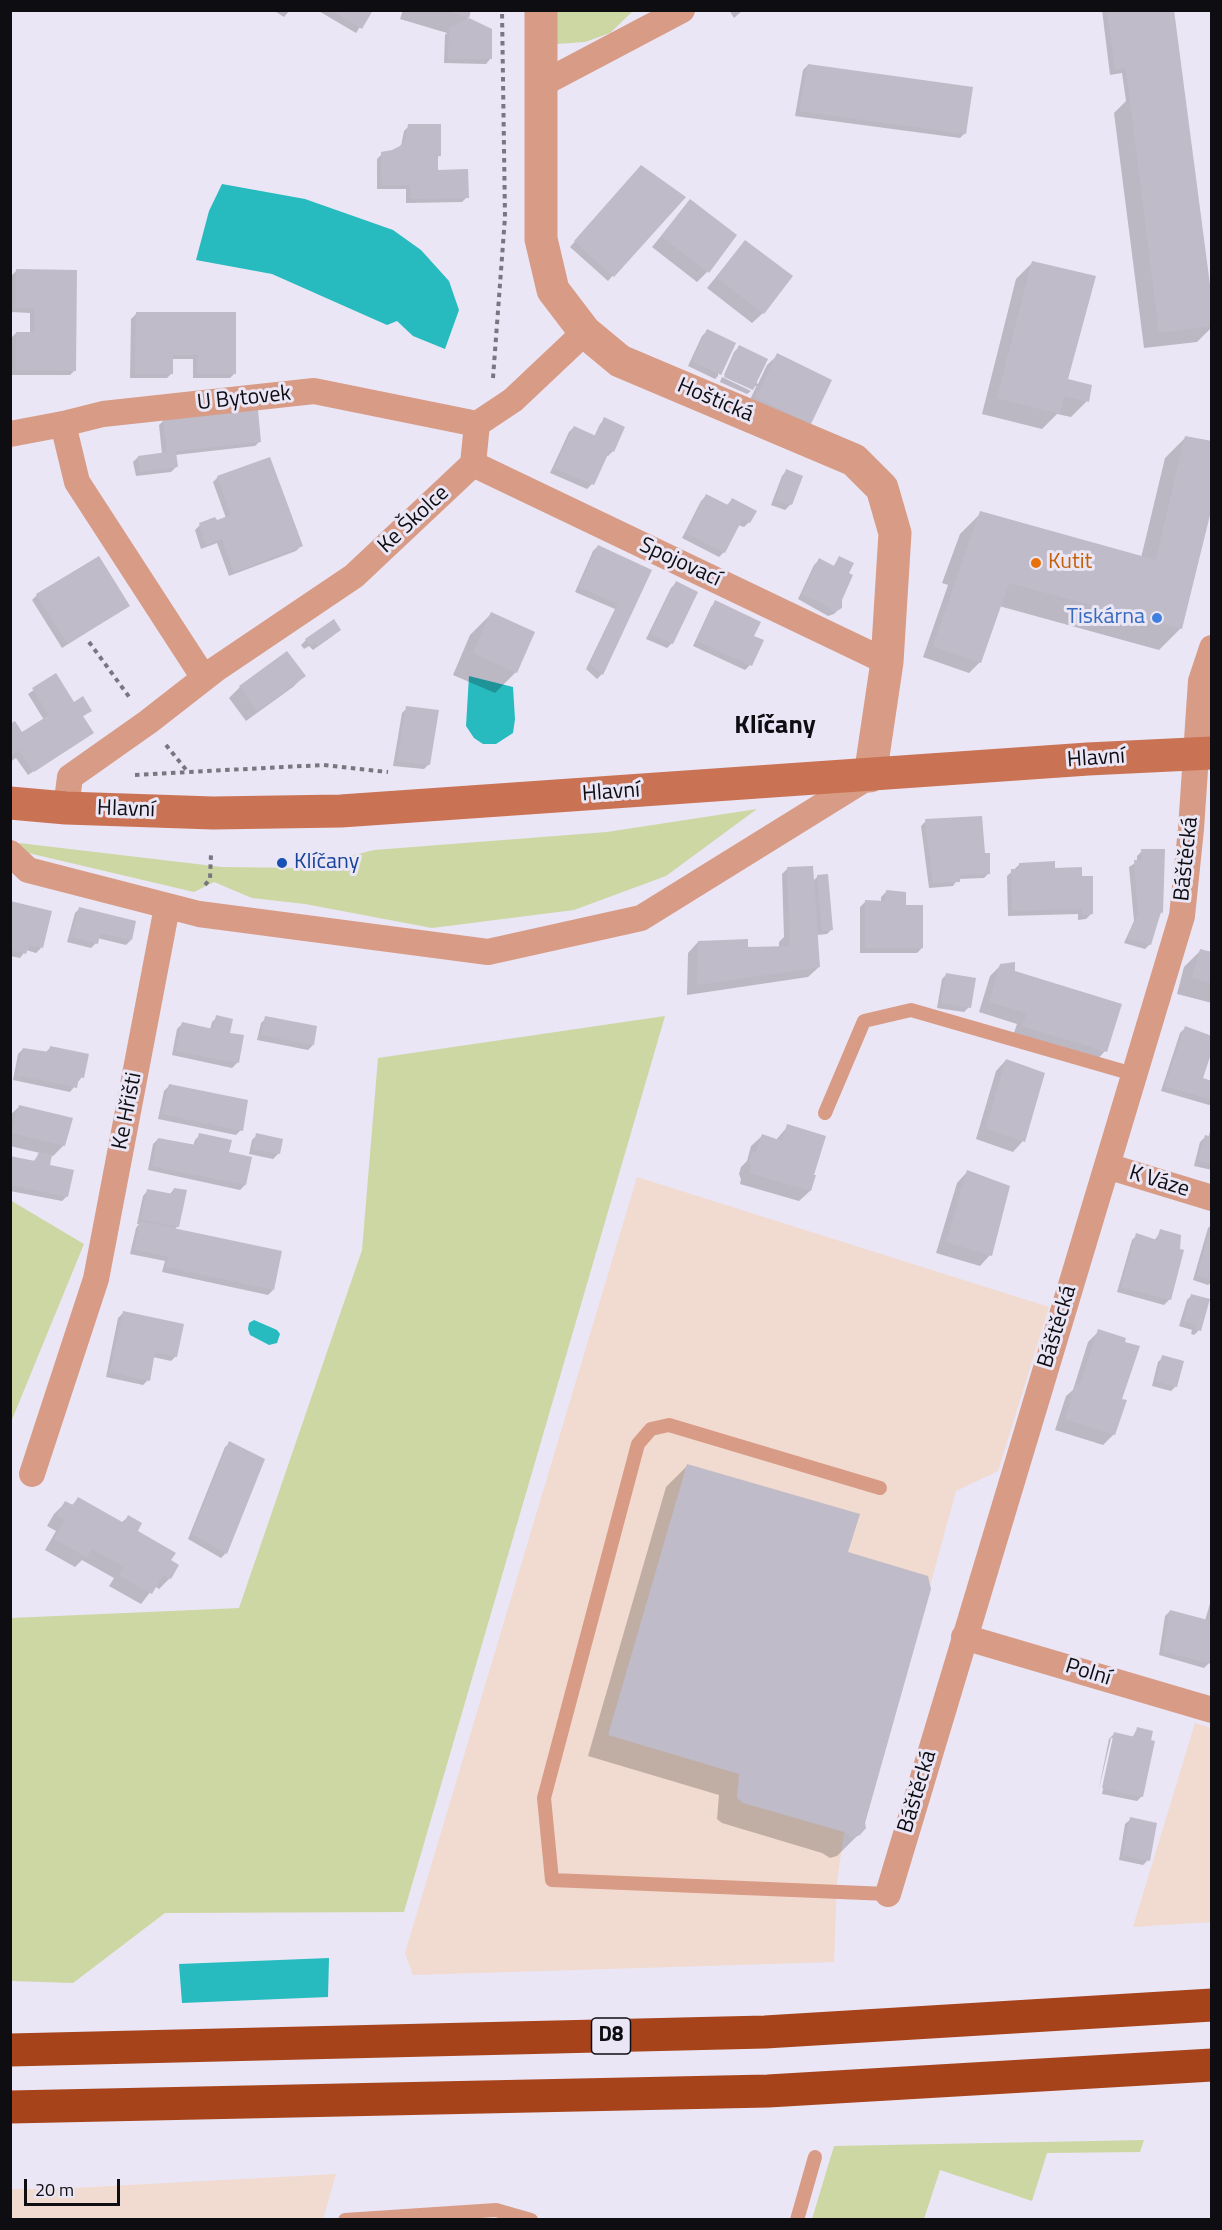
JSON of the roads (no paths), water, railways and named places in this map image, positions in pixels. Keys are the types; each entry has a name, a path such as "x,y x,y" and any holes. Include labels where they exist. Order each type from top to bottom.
{"highway":[{"name":"D8","path":"10,2050 765,2032 1212,2005"},
{"path":"10,2107 768,2091 1212,2065"}],"main road":[{"name":"Hlavní","path":"10,803 66,808 213,813 341,811 1204,753"}],"street":[{"name":"Hoštická","path":"540,10 541,239 553,290 585,332 620,361 854,460 882,488 895,533 887,662 870,776"},
{"path":"540,85 682,10"},
{"path":"472,464 477,424 513,400 585,332"},
{"name":"U Bytovek","path":"10,434 103,414 314,391 477,424"},
{"path":"63,424 77,482 204,678"},
{"name":"Spojovací","path":"472,464 887,662"},
{"name":"Ke Školce","path":"66,808 70,777 148,722 204,678 354,576 472,464"},
{"name":"Báštěcká","path":"888,1894 1182,916 1204,753 1201,681 1212,648"},
{"path":"10,854 28,870 199,914 488,952 641,918 870,776"},
{"name":"Ke Hřišti","path":"33,1474 96,1279 167,907"},
{"name":"K Váze","path":"1107,1166 1212,1198"},
{"name":"Polní","path":"964,1637 1212,1710"}],"lane":[{"path":"825,1113 864,1021 911,1010 1133,1074"},
{"path":"880,1488 669,1425 651,1429 638,1444 544,1798 552,1880 888,1894"},
{"path":"797,2220 815,2157"},
{"path":"345,2220 496,2210 531,2220"}],"water":[{"path":"222,184 305,199 393,230 421,250 449,281 459,310 445,349 413,336 397,321 387,325 272,274 196,260 209,211"},
{"path":"469,676 513,687 515,719 513,733 496,744 483,744 474,738 466,726"},
{"path":"254,1320 277,1330 280,1334 277,1343 269,1345 250,1335 249,1323"},
{"path":"329,1958 328,1997 182,2003 179,1964"}],"place":[{"name":"Kutit","path":"1036,563"},
{"name":"Tiskárna","path":"1157,618"},
{"name":"Klíčany","path":"282,863"}],"district":[{"name":"Klíčany","path":"775,727"}]}
